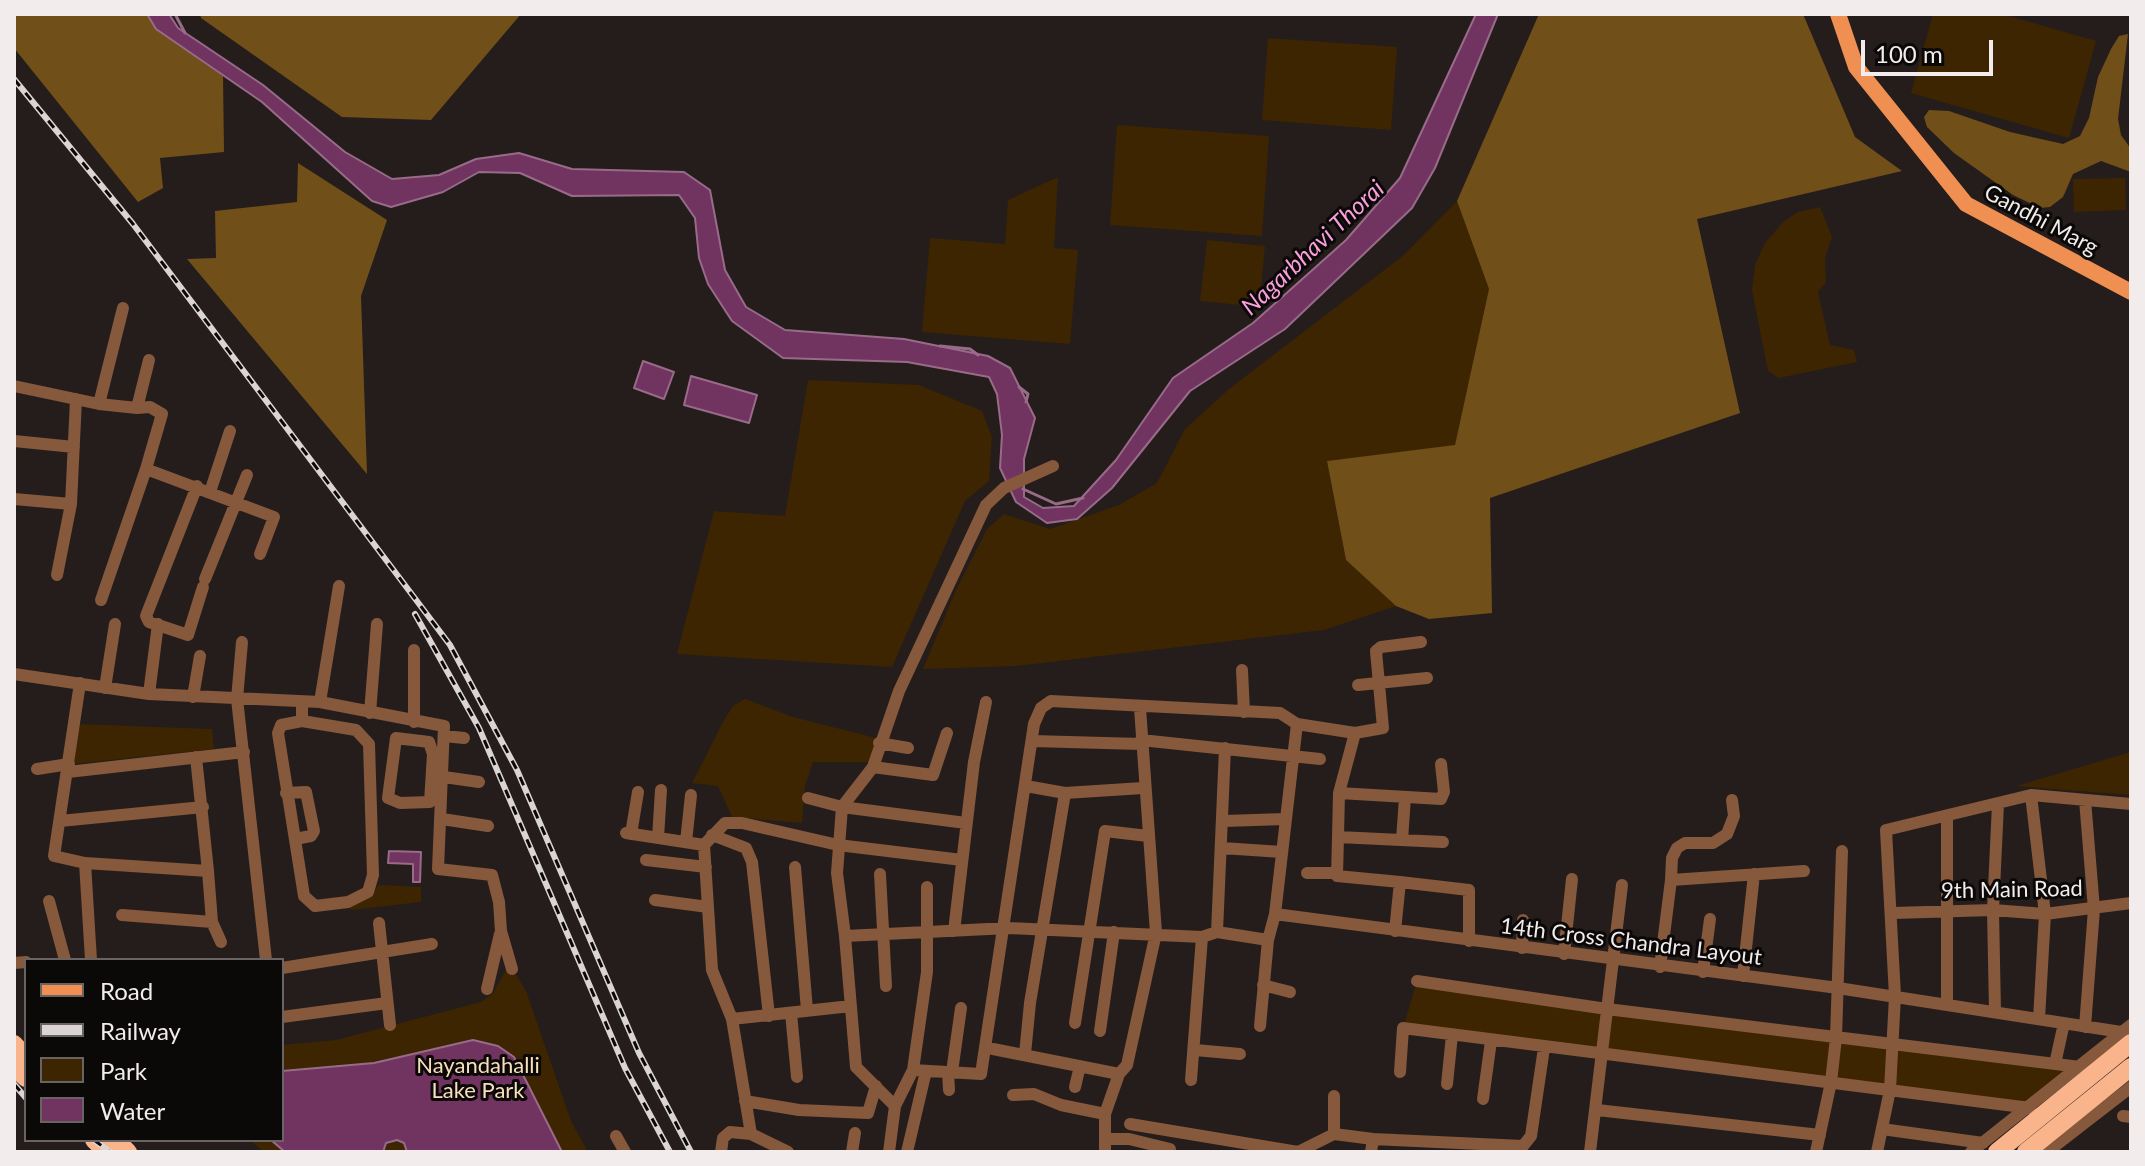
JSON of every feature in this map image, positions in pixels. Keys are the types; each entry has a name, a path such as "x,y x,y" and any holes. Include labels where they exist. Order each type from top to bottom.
{"highway":[{"path":"1990,1148 2128,1034"},
{"path":"2026,1152 2131,1067"}],"main road":[{"name":"Gandhi Marg","path":"1838,14 1856,67 1966,204 2131,292"}],"street":[{"path":"99,404 123,308"},
{"path":"137,408 149,360"},
{"path":"14,386 99,404 150,407 162,414 101,600"},
{"path":"57,575 71,504 76,399"},
{"path":"210,492 230,431"},
{"path":"14,441 74,447"},
{"path":"895,1106 856,1067 837,873 842,807 873,767 899,691 986,505 1004,488 1053,466"},
{"path":"146,469 274,517 260,554"},
{"path":"197,486 146,616 149,622 188,635 204,583 247,475"},
{"path":"14,499 71,504"},
{"path":"320,702 339,586"},
{"path":"105,688 115,624"},
{"path":"149,694 158,624"},
{"path":"370,713 377,624"},
{"path":"920,1070 981,1074 1032,741 1037,715 1051,701 1280,713 1297,724 1355,733 1383,728 1373,636"},
{"path":"242,642 237,699 266,958"},
{"path":"1376,651 1381,647 1421,642"},
{"path":"414,650 414,722"},
{"path":"193,697 200,656"},
{"path":"1242,670 1244,712"},
{"path":"14,674 149,694 320,702 444,726 438,869 492,875 499,902 501,931 512,969"},
{"path":"1358,685 1427,678"},
{"path":"80,683 54,856 85,863 208,871"},
{"path":"285,701 286,723 278,733 304,896 311,905 348,902 368,892 373,875 371,755 364,737 346,727 302,721 286,723"},
{"path":"302,702 302,721"},
{"path":"954,931 966,823 986,702"},
{"path":"346,727 349,708"},
{"path":"1140,708 1143,788 1156,933 1131,1052 1127,1065 1119,1074 1105,1114 1105,1145 1129,1139 1170,1149"},
{"path":"396,738 429,742 433,754 430,802 400,803 388,798 396,738 399,719"},
{"path":"1260,1026 1268,940 1275,914 1297,724"},
{"path":"873,767 933,775 947,733"},
{"path":"1336,873 1339,793 1355,733"},
{"path":"444,736 464,738"},
{"path":"1032,741 1141,742 1320,759"},
{"path":"879,743 908,748"},
{"path":"1217,932 1225,748"},
{"path":"37,769 244,752"},
{"path":"196,757 212,922 221,942"},
{"path":"1339,793 1441,799 1444,792 1441,764"},
{"path":"444,777 479,782"},
{"path":"1026,786 1065,793 1143,788"},
{"path":"658,838 661,790"},
{"path":"286,793 306,792 314,831 311,836 295,839"},
{"path":"638,792 629,833 686,842 708,840 746,848 752,862 769,1016"},
{"path":"1025,1054 1030,1003 1045,928 1065,793"},
{"path":"686,842 691,795"},
{"path":"2031,795 2045,914 2039,1019"},
{"path":"1877,1152 1890,1090 1895,996 1893,913 1886,830 2031,795 2131,804 2131,816"},
{"path":"1402,840 1405,797"},
{"path":"808,798 842,807 966,823"},
{"path":"1660,967 1672,858 1677,848 1685,843 1713,843 1727,834 1734,816 1732,800"},
{"path":"2085,800 2094,909 2085,1027"},
{"path":"1995,1012 1993,910 1998,804"},
{"path":"60,821 203,807"},
{"path":"1947,817 1947,1004"},
{"path":"442,819 488,826"},
{"path":"1224,821 1285,819"},
{"path":"751,1134 732,1019 712,970 706,867 708,840 725,823 742,823 838,845 962,860"},
{"path":"1075,1023 1105,831 1148,836"},
{"path":"1338,837 1443,842"},
{"path":"1222,848 1282,852"},
{"path":"1816,1152 1831,1082 1836,1038 1842,851"},
{"path":"646,860 706,867"},
{"path":"85,863 91,958"},
{"path":"795,867 807,1010"},
{"path":"1671,880 1804,871"},
{"path":"1307,873 1336,873 1469,890 1469,941"},
{"path":"880,874 886,932 886,986"},
{"path":"1743,976 1754,874"},
{"path":"1564,954 1572,879"},
{"path":"1395,931 1400,882"},
{"path":"1590,1152 1622,885"},
{"path":"907,1152 920,1070 929,931 927,887"},
{"path":"655,900 708,907"},
{"path":"49,901 64,958"},
{"name":"9th Main Road","path":"1893,913 1993,910 2045,914 2131,903"},
{"name":"14th Cross Chandra Layout","path":"1275,914 1895,996 2128,1034"},
{"path":"122,915 212,922"},
{"path":"1703,972 1710,919"},
{"path":"1522,948 1523,920"},
{"path":"379,923 390,1025"},
{"path":"845,936 1045,928 1202,937 1217,932 1268,940"},
{"path":"487,989 501,931"},
{"path":"1100,1031 1114,932"},
{"path":"1191,1080 1202,937"},
{"path":"284,968 432,944"},
{"path":"1417,981 1508,1001 1607,1009 2080,1067"},
{"path":"1263,985 1290,992"},
{"path":"284,1017 387,1003"},
{"path":"732,1019 851,1006"},
{"path":"949,1090 961,1008"},
{"path":"791,1013 797,1077"},
{"path":"2055,1064 2064,1023"},
{"path":"1400,1072 1403,1028 2030,1108"},
{"path":"1971,1152 1990,1148 2030,1108 2080,1067 2128,1034"},
{"path":"1447,1084 1452,1035"},
{"path":"1483,1099 1491,1041"},
{"path":"1130,1124 1298,1152 1334,1134 1372,1146 1523,1149 1531,1136 1544,1048"},
{"path":"993,1049 1119,1074"},
{"path":"1195,1050 1240,1054"},
{"path":"1075,1087 1080,1066"},
{"path":"889,1152 895,1106 920,1070"},
{"path":"745,1101 799,1110 868,1113 876,1086"},
{"path":"2047,1152 2131,1087"},
{"path":"1013,1095 1034,1094 1061,1105 1105,1114"},
{"path":"1334,1096 1334,1134"},
{"path":"1597,1110 1820,1135"},
{"path":"1882,1129 1990,1148"},
{"path":"721,1152 723,1138 730,1132 751,1134 788,1152"},
{"path":"852,1152 855,1133"},
{"path":"616,1136 625,1152"}],"green space":[{"path":"1933,14 2002,14 2096,41 2069,138 1911,93"},
{"path":"1268,38 1397,47 1391,130 1262,120"},
{"path":"1117,125 1269,136 1262,236 1110,225"},
{"path":"1058,177 1054,248 1078,250 1070,344 922,332 930,238 1005,244 1008,200"},
{"path":"2125,178 2126,210 2074,212 2073,179"},
{"path":"1457,201 1489,289 1455,446 1327,461 1346,560 1396,606 1324,630 1016,666 923,669 956,590 987,529 1004,514 1050,529 1119,505 1157,483 1185,429 1229,389 1404,255"},
{"path":"1820,207 1832,237 1825,258 1826,282 1818,292 1830,345 1854,350 1857,362 1779,378 1768,371 1752,290 1755,265 1765,243 1783,222 1798,212"},
{"path":"1207,240 1265,246 1259,307 1200,301"},
{"path":"808,380 919,385 982,411 992,437 989,481 965,501 892,667 677,654 714,511 785,516"},
{"path":"745,699 793,717 876,738 871,762 813,762 805,786 802,823 732,817 718,786 692,783 724,720 733,706"},
{"path":"76,724 212,729 214,749 73,764"},
{"path":"2131,752 2131,795 2016,786"},
{"path":"378,885 421,887 421,902 351,910 350,906 373,896"},
{"name":"Nayandahalli Lake Park","path":"506,970 515,973 526,991 571,1121 588,1152 264,1152 252,1142 284,1142 284,1045 336,1040 481,1002 493,993"},
{"path":"1417,981 2080,1067 2030,1108 1403,1028"}],"shaded area":[{"path":"14,14 147,14 156,29 223,76 224,152 160,158 163,188 138,202 14,48"},
{"path":"200,14 521,14 431,120 342,117 201,18"},
{"path":"1539,14 1803,14 1855,137 1902,171 1697,219 1740,413 1490,498 1492,613 1429,619 1396,606 1346,560 1327,461 1455,445 1489,289 1457,201"},
{"path":"2128,34 2118,119 2121,135 2131,149 2131,172 2101,161 2073,174 2063,197 2050,207 2040,208 2013,195 1954,153 1927,127 1924,117 1929,110 1949,111 2010,132 2063,144 2080,136 2089,118 2098,77 2111,49 2119,36"},
{"path":"298,163 387,220 361,296 367,474 187,259 216,258 215,211 297,202"}],"water":[{"name":"Nagarbhavi Thorai","path":"147,14 169,14 178,28 263,85 345,152 392,179 439,175 476,159 519,153 572,169 684,172 710,190 725,270 746,307 785,330 904,339 988,356 1010,368 1035,418 1024,459 1024,497 1043,508 1074,506 1116,460 1173,378 1253,323 1346,240 1400,178 1476,14 1498,14 1435,168 1412,208 1285,329 1190,391 1112,488 1077,519 1047,523 1016,502 1000,468 1002,435 997,394 989,377 907,362 783,358 732,321 708,284 699,258 695,218 679,195 572,196 520,173 479,172 443,192 391,207 372,201 262,102 156,29"},
{"path":"643,361 674,372 664,399 634,388"},
{"path":"691,376 757,395 749,423 684,405"},
{"path":"389,851 421,852 420,882 413,882 413,864 388,863"},
{"name":"Nayandahalli Lake Park","path":"473,1040 498,1046 514,1057 562,1152 407,1152 404,1143 397,1140 386,1143 383,1152 285,1152 273,1142 284,1142 284,1071 374,1063"}],"waterway":[{"name":"Nagarbhavi Thorai","path":"175,14 185,33"},
{"name":"Nagarbhavi Thorai","path":"940,346 970,349 978,355"},
{"name":"Nagarbhavi Thorai","path":"1019,387 1028,394 1026,402"},
{"name":"Nagarbhavi Thorai","path":"1023,489 1056,504 1083,498"}],"railway":[{"path":"14,79 133,224 450,645 517,770 639,1053 691,1152"},
{"path":"415,614 479,728 625,1068 670,1152"},
{"path":"14,1084 24,1096"},
{"path":"97,1142 110,1152"}]}
